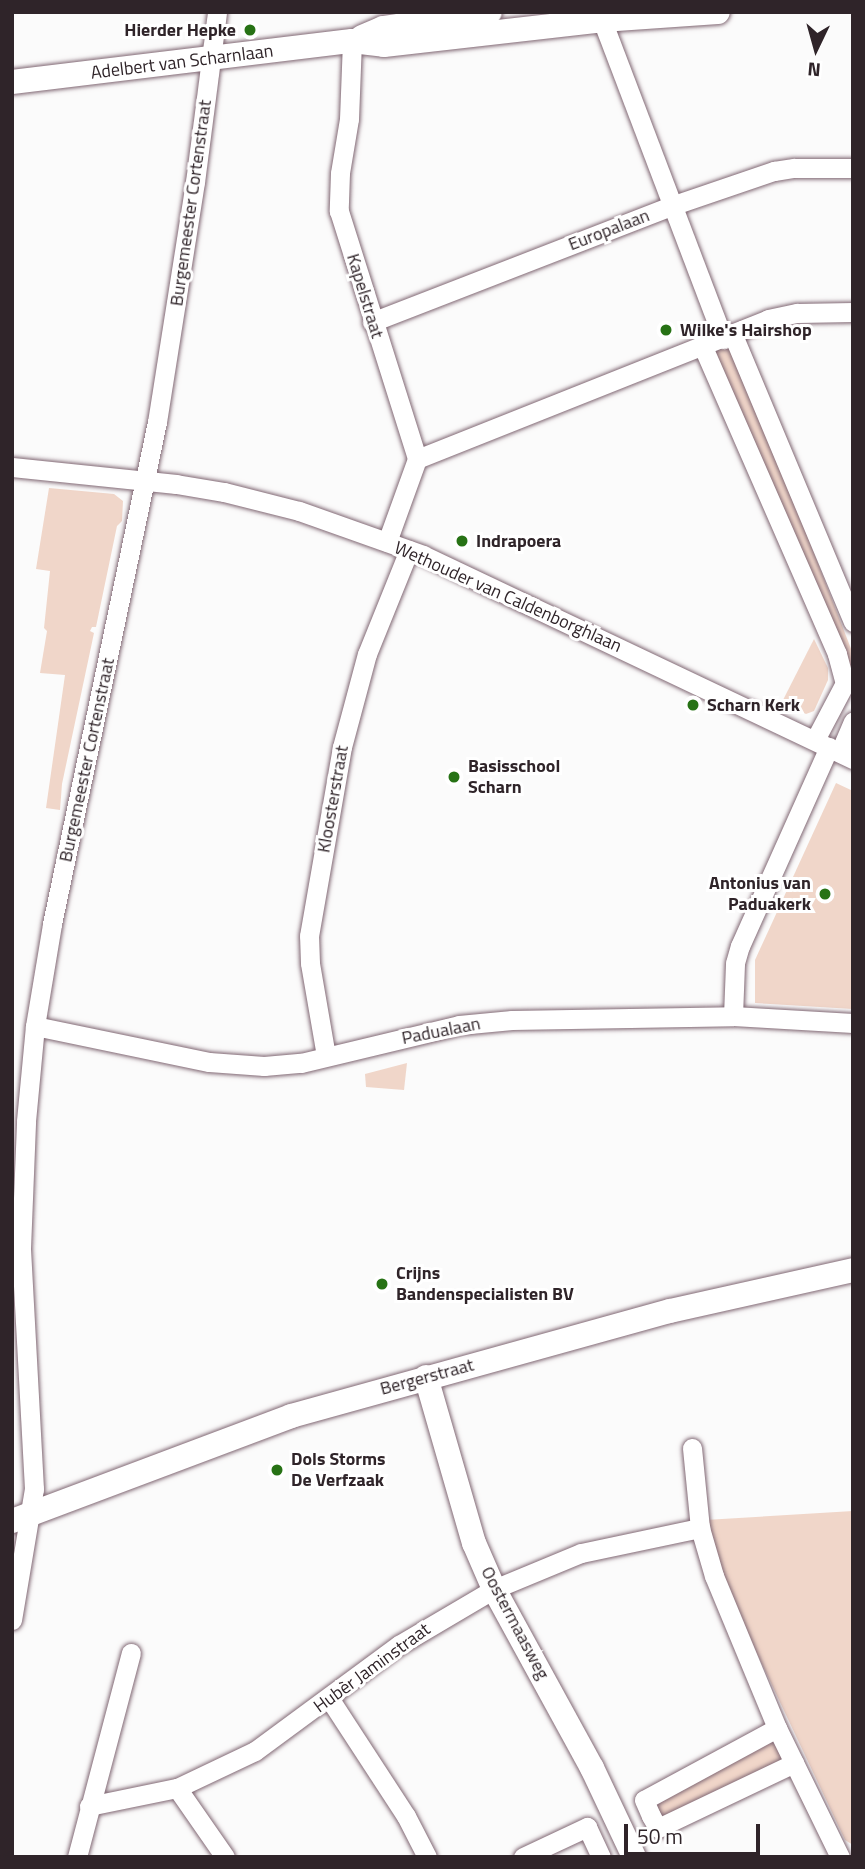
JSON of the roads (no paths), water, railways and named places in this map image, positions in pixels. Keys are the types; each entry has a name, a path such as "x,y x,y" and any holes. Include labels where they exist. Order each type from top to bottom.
{"street":[{"name":"Burgemeester Cortenstraat","path":"12,1620 21,1517 34,1478 21,1248 26,1121 35,1026 52,924 147,480 173,334 217,12"},
{"name":"Adelbert van Scharnlaan","path":"352,41 383,28 490,12"},
{"name":"Adelbert van Scharnlaan","path":"12,82 352,41 384,45 601,16 719,12"},
{"path":"601,16 728,337 853,622"},
{"name":"Kapelstraat","path":"352,41 349,119 340,173 339,211 417,459"},
{"name":"Europalaan","path":"372,322 674,205 774,171 853,167"},
{"path":"387,542 417,459 768,319 797,313 853,312"},
{"path":"703,347 849,682 834,750"},
{"name":"Wethouder van Caldenborghlaan","path":"12,467 147,480 224,492 299,511 409,550 834,750"},
{"name":"Kloosterstraat","path":"326,1056 310,962 309,936 341,747 367,654 409,550"},
{"path":"733,1016 735,963 740,946 834,750 853,722"},
{"name":"Padualaan","path":"35,1026 225,1064 282,1066 459,1025 590,1017 733,1016 853,1023"},
{"name":"Bergerstraat","path":"21,1517 291,1416 670,1311 853,1270"},
{"name":"Oostermaasweg","path":"426,1377 464,1516 494,1589 592,1768 634,1857"},
{"path":"692,1448 700,1528 734,1629 777,1728 840,1857"},
{"name":"Hubèr Jaminstraat","path":"89,1806 177,1788 254,1751 398,1645 494,1589 581,1553 700,1528"},
{"path":"77,1857 131,1653"},
{"path":"329,1698 406,1816 427,1857"},
{"path":"777,1728 644,1800 651,1816 659,1828 794,1763"},
{"path":"177,1788 225,1857"},
{"path":"523,1857 587,1827 601,1857"}],"place":[{"name":"Hierder Hepke","path":"250,30"},
{"name":"Wilke's Hairshop","path":"666,330"},
{"name":"Indrapoera","path":"462,541"},
{"name":"Scharn Kerk","path":"693,705"},
{"name":"Basisschool Scharn","path":"454,777"},
{"name":"Antonius van Paduakerk","path":"825,894"},
{"name":"Crijns Bandenspecialisten BV","path":"382,1284"},
{"name":"Dols Storms De Verfzaak","path":"277,1470"}]}
